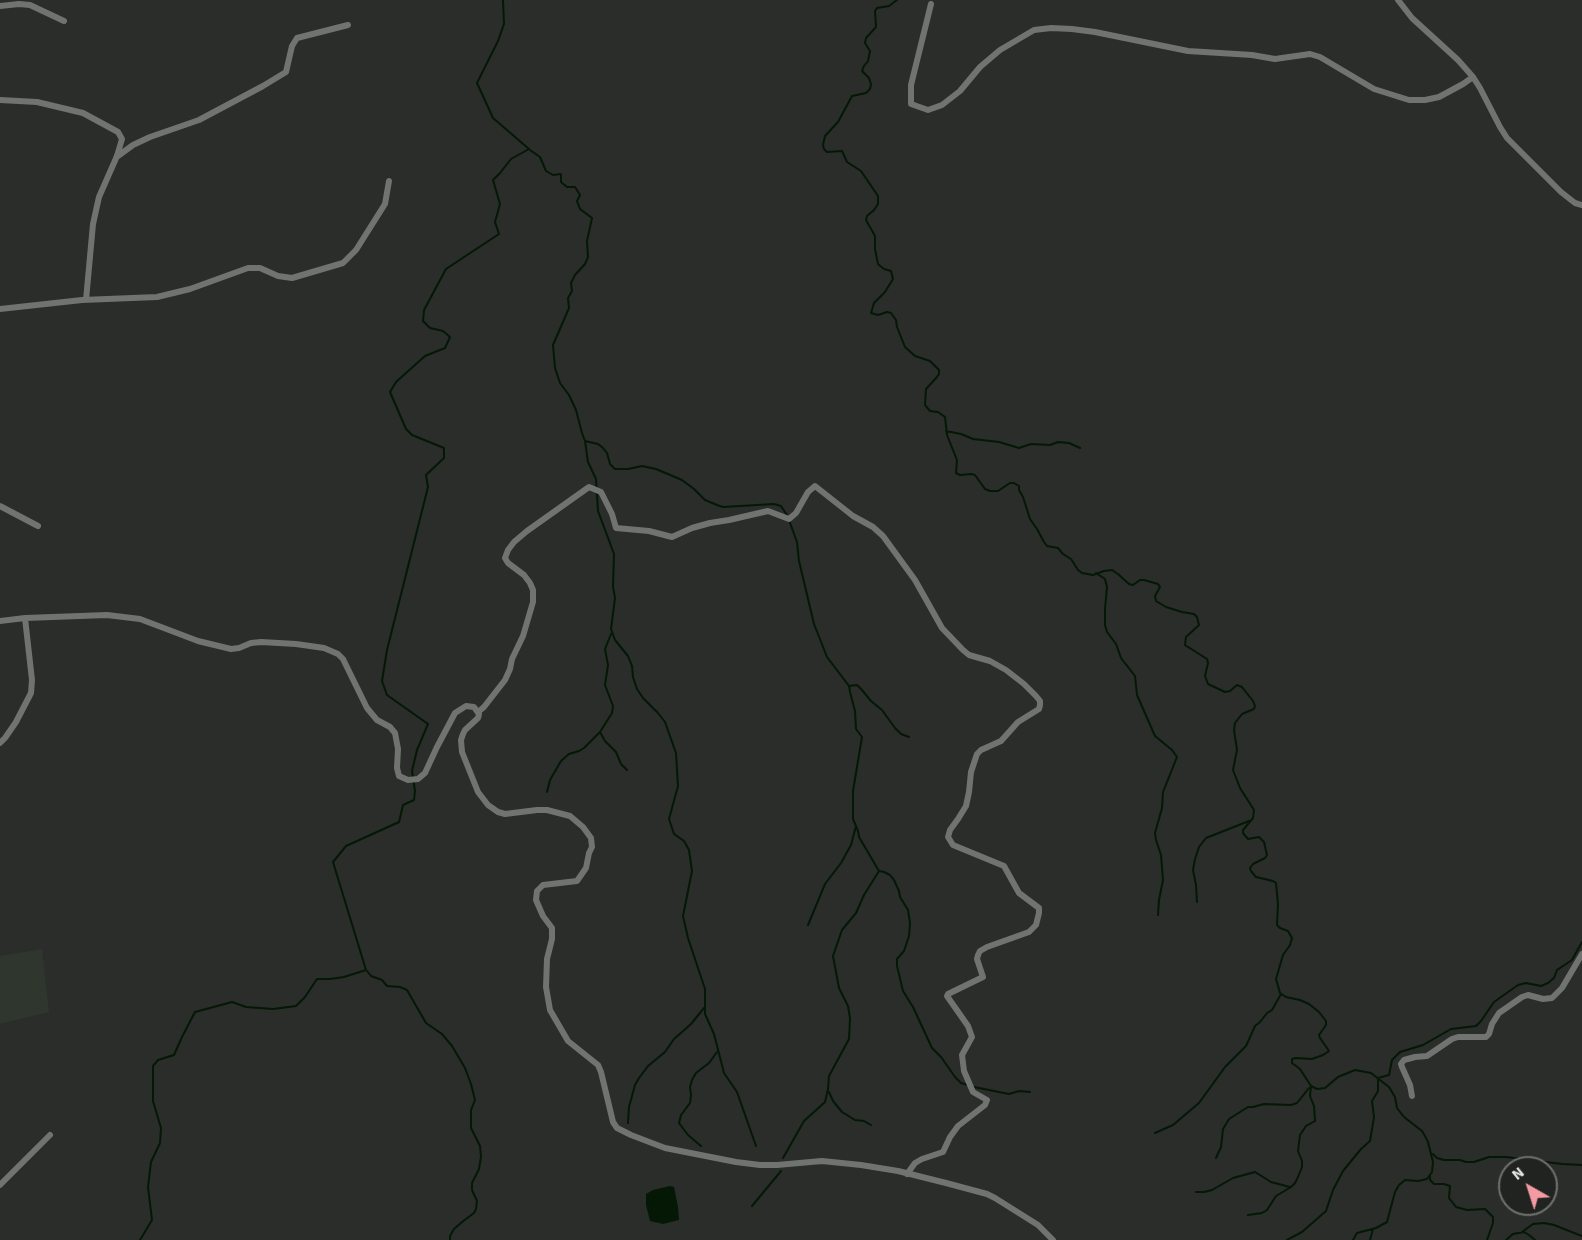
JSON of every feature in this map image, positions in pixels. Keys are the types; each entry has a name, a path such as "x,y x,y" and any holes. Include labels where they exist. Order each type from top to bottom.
{"street":[{"path":"1398,0 1412,18 1473,76 1507,138 1561,192 1582,206"},
{"path":"931,4 911,85 911,104 928,110 942,105 960,91 980,67 1000,50 1034,30 1052,28 1095,32 1188,51 1275,58 1310,54 1320,57 1374,89 1409,100 1439,97 1473,76"},
{"path":"0,6 30,5 64,21"},
{"path":"117,156 150,137 199,120 286,72 292,46 297,38 348,25"},
{"path":"0,99 37,102 83,113 118,132 122,139 99,197 93,224 86,300"},
{"path":"0,309 86,300 158,297 212,282 248,268 260,268 279,276 292,278 343,263 356,250 385,204 390,182"},
{"path":"478,712 505,680 523,636 533,602 533,590 530,583 505,558 508,550 527,531 590,487 601,492 616,528 649,531 672,537 710,523 768,512 789,519 815,486 853,516 873,526 883,537 915,580 942,628 963,650 969,655 1006,670 1036,696 1041,705 1038,708 1018,722 1000,741 977,754 971,772 966,806 948,837 953,845 1004,866 1020,893 1039,908 1036,925 1024,935 980,951 977,959 983,977 948,994 947,996 968,1026 972,1037 962,1055 964,1071 973,1092 987,1100 985,1105 958,1126 942,1152 915,1163 907,1174"},
{"path":"0,506 38,526"},
{"path":"0,621 107,615 140,619 198,641 231,649 251,643 271,642 324,648 338,654 346,663 353,681 372,714 395,733 399,776 408,780 418,779 425,773 455,713 471,705 478,712 478,718 465,730 461,745 462,752 478,792 488,805 505,814 537,810 570,816 583,827 591,838 592,847 586,868 577,881 543,885 537,891 536,900 543,916 552,928 547,959 546,987 550,1010 568,1041 598,1065 617,1128 665,1148 736,1162 777,1165 822,1161 873,1166 975,1191 995,1198 1038,1225 1053,1240"},
{"path":"0,743 16,722 31,693 32,680 25,618"},
{"path":"1412,1096 1410,1084 1401,1064 1404,1060 1427,1056 1458,1037 1486,1037 1490,1034 1492,1024 1499,1013 1522,997 1552,998 1562,988 1582,954"},
{"path":"0,1185 50,1135"}],"shaded area":[{"path":"42,949 49,1012 0,1024 0,956"},
{"path":"670,1186 674,1187 679,1220 663,1224 650,1221 646,1194"}],"waterway":[{"path":"140,1240 152,1220 148,1187 151,1162 160,1143 161,1128 153,1101 153,1066 158,1060 174,1055 195,1012 232,1002 246,1007 273,1009 296,1006 317,979 344,977 366,970 333,862 346,846 399,822 403,805 414,800 412,771 417,750 428,724 387,695 382,681 387,650 428,487 426,475 444,458 444,448 412,435 406,429 390,392 396,382 425,356 445,348 450,337 443,331 430,328 423,321 424,310 446,269 499,234 495,222 500,204 493,180 511,159 529,149 493,118 477,83 504,24 503,0"},
{"path":"897,0 889,6 877,8 875,11 876,27 866,38 865,43 870,51 868,61 862,71 869,78 870,89 866,93 852,96 838,122 825,136 823,145 827,152 842,151 847,162 861,171 878,196 878,204 866,220 875,236 878,264 891,271 893,279 874,303 871,313 878,315 891,313 896,320 905,347 915,356 930,361 939,370 937,377 926,389 925,405 930,411 938,412 945,417 947,435 957,460 956,473 975,475 985,489 990,491 998,491 1010,483 1019,486 1030,519 1044,542 1047,546 1058,548 1082,573 1093,575 1112,570 1129,584 1133,585 1140,580 1158,584 1160,587 1155,596 1156,601 1166,607 1194,614 1197,617 1199,625 1186,637 1185,645 1207,659 1205,676 1208,684 1225,692 1237,685 1242,687 1253,701 1254,709 1242,714 1235,723 1237,750 1233,770 1240,788 1254,810 1253,818 1243,833 1248,839 1259,837 1264,842 1267,855 1250,868 1256,877 1276,883 1277,925 1288,931 1292,938 1283,955 1276,979 1280,993 1309,1004 1326,1021 1319,1035 1329,1051 1312,1059 1292,1059 1292,1063 1300,1069 1311,1086 1317,1089 1325,1088 1338,1077 1355,1070 1371,1073 1389,1087 1395,1097 1397,1108 1404,1117 1422,1131 1428,1142 1433,1162 1432,1172 1427,1179 1405,1180 1399,1185 1387,1222 1376,1228 1357,1233 1353,1240"},
{"path":"530,150 540,157 546,171 553,175 561,174 561,182 567,187 575,187 580,195 577,201 580,209 592,218 587,241 588,257 571,283 569,308 553,345 555,368 560,383 576,410 588,462 596,479 598,511 614,554 615,598 611,629 615,640 628,656 637,689 665,722 676,753 678,786 669,819 674,834 684,841 689,850 692,871 683,916 705,989 705,1014 714,1034 724,1073 737,1092 756,1146"},
{"path":"946,431 1019,448 1031,444 1050,445 1058,442 1069,443 1080,448"},
{"path":"585,441 598,444 603,448 610,464 615,469 642,466 656,469 682,480 705,500 717,505 723,507 774,504 781,506 787,515"},
{"path":"783,1158 804,1121 825,1102 829,1076 849,1039 848,1006 839,988 833,956 842,930 856,913 879,871 859,837 853,819 853,791 862,737 856,729 855,711 849,686 827,657 814,624 799,561 797,542 789,520"},
{"path":"1096,573 1105,579 1107,587 1105,609 1107,632 1116,644 1121,658 1135,676 1137,695 1155,736 1177,757 1163,792 1162,808 1155,833 1161,855 1163,880 1158,915"},
{"path":"547,792 550,780 561,761 569,754 584,748 600,732 612,713 613,706 605,685 608,665 605,649 611,634"},
{"path":"849,686 857,685 882,710 895,728 901,734 909,737"},
{"path":"600,732 627,770"},
{"path":"1197,902 1193,870 1199,847 1206,838 1249,821"},
{"path":"808,925 825,884 851,845 856,826"},
{"path":"879,871 890,875 894,880 908,910 909,936 904,951 897,959 903,991 932,1048 955,1077 961,1083 968,1085"},
{"path":"1287,1240 1302,1232 1326,1211 1343,1171 1370,1141 1374,1117 1372,1101 1378,1091 1378,1078 1389,1075 1392,1060 1400,1052 1423,1045 1451,1029 1476,1026 1494,1002 1518,985 1526,983 1541,986 1548,983 1554,978 1557,970 1572,960 1582,942"},
{"path":"367,971 387,986 407,990 426,1023 442,1034 452,1046 471,1084 475,1100 471,1110 471,1128 480,1146 481,1157 479,1169 472,1183 472,1190 477,1201 476,1209 454,1229 450,1240"},
{"path":"1155,1133 1173,1125 1199,1103 1225,1067 1246,1046 1255,1026 1272,1010 1281,994"},
{"path":"628,1123 629,1107 639,1078 704,1008"},
{"path":"701,1146 679,1123 681,1115 690,1103 692,1080 717,1052"},
{"path":"1248,1215 1267,1210 1276,1196 1291,1187 1298,1177 1302,1167 1298,1151 1300,1135 1306,1126 1315,1121 1314,1106 1310,1096 1311,1086"},
{"path":"974,1087 1009,1094 1019,1091 1030,1092"},
{"path":"1216,1158 1221,1147 1223,1129 1229,1119 1248,1107 1297,1103 1309,1088"},
{"path":"829,1092 842,1112 855,1120 871,1125"},
{"path":"1433,1154 1444,1160 1466,1162 1489,1157 1506,1157 1582,1165"},
{"path":"752,1206 781,1171"},
{"path":"1196,1192 1212,1190 1233,1178 1255,1172 1271,1182 1290,1187"},
{"path":"1430,1176 1434,1184 1450,1186 1449,1198 1456,1207 1467,1210 1485,1209 1493,1217 1487,1240"},
{"path":"1522,1232 1533,1224 1544,1223 1582,1236"},
{"path":"1370,1240 1373,1229"},
{"path":"1506,1240 1513,1234 1524,1232 1535,1240"}]}
